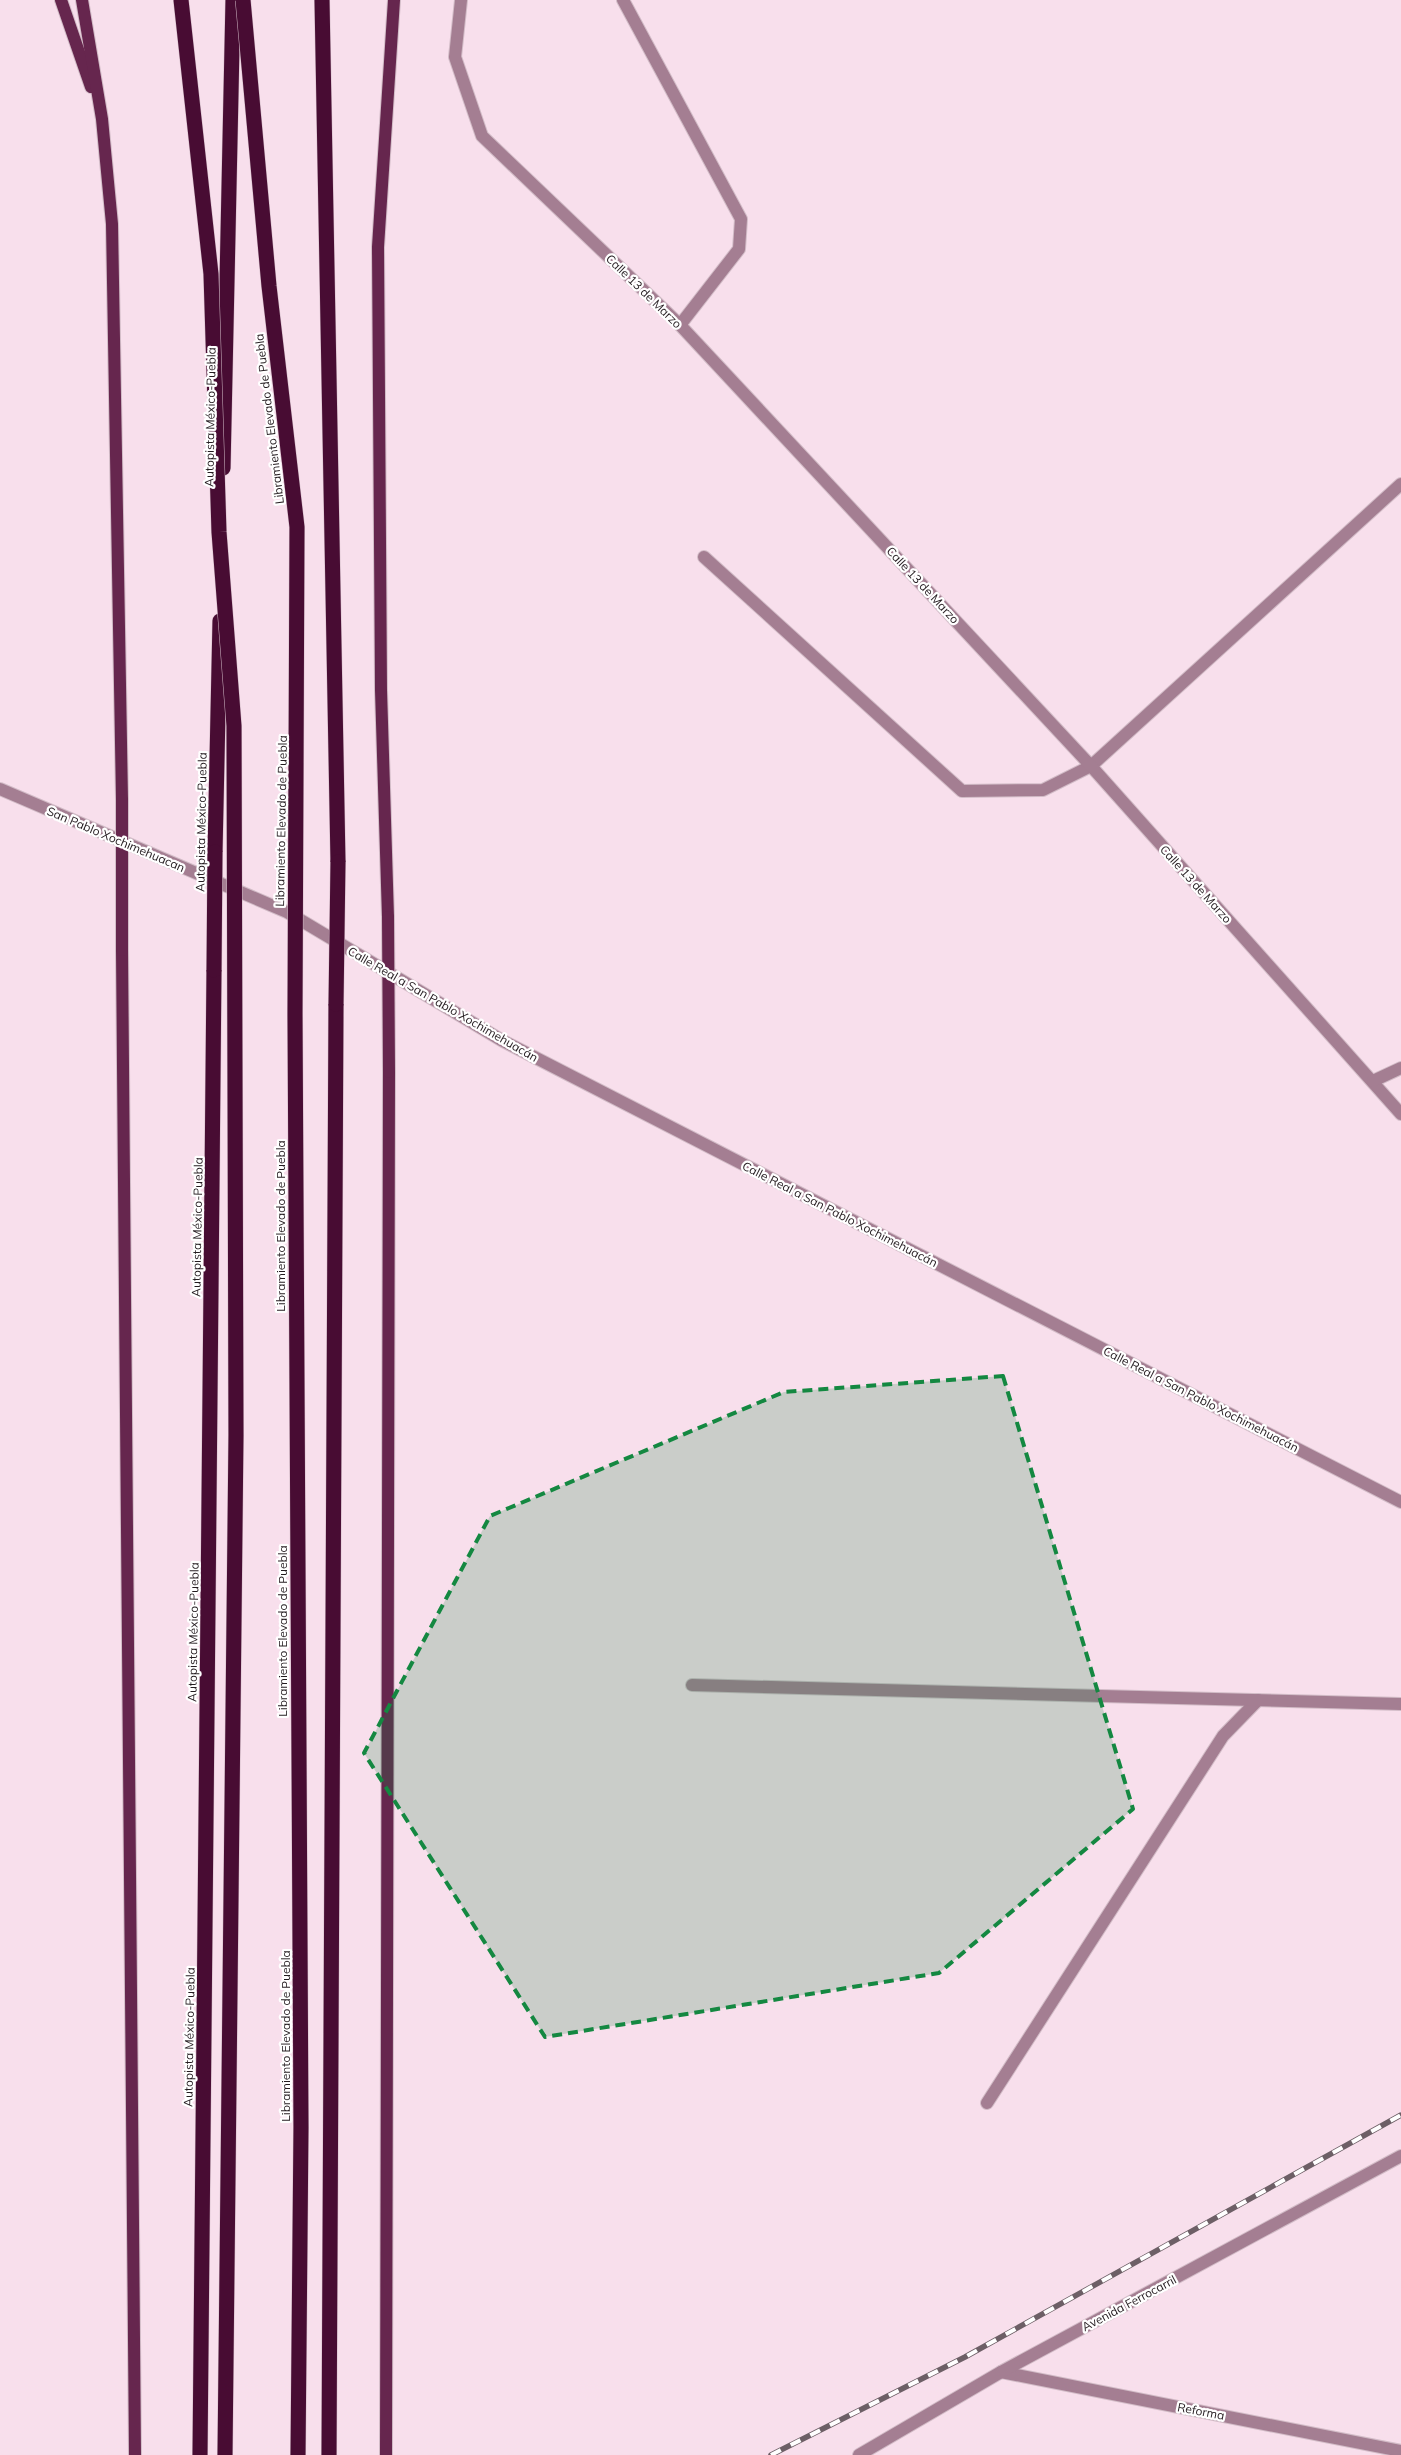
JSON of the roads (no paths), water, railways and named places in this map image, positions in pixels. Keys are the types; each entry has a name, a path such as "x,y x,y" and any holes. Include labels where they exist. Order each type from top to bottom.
{"highway":[{"path":"181,0 210,274 219,532 234,726 236,1445 225,2455"},
{"name":"Autopista México-Puebla","path":"200,2455 215,852 234,0"},
{"name":"Libramiento Elevado de Puebla","path":"243,0 269,286 297,527 294,1014 301,2127 298,2455"},
{"path":"322,0 338,862 329,2455"}],"main road":[{"path":"61,0 102,119"},
{"path":"82,0 102,119 112,224 122,800 135,2455"},
{"path":"386,2455 389,1072 388,917 381,690 378,247 394,0"}],"street":[{"name":"Calle 13 de Marzo","path":"461,0 455,57 482,136 680,325 1091,766 1401,1114"},
{"path":"622,0 741,219 740,249 680,325"},
{"path":"704,557 962,791 1042,790 1091,766 1401,484"},
{"name":"San Pablo Xochimehuacan","path":"0,789 287,912"},
{"name":"Calle Real a San Pablo Xochimehuacán","path":"287,912 503,1041 1401,1502"},
{"path":"1372,1081 1401,1068"},
{"path":"692,1685 1401,1704"},
{"path":"987,2103 1223,1736 1258,1700"},
{"name":"Avenida Ferrocarril","path":"859,2455 1001,2372 1401,2156"},
{"name":"Reforma","path":"1001,2372 1401,2451"}],"railway":[{"path":"771,2455 965,2357 1401,2115"}]}
